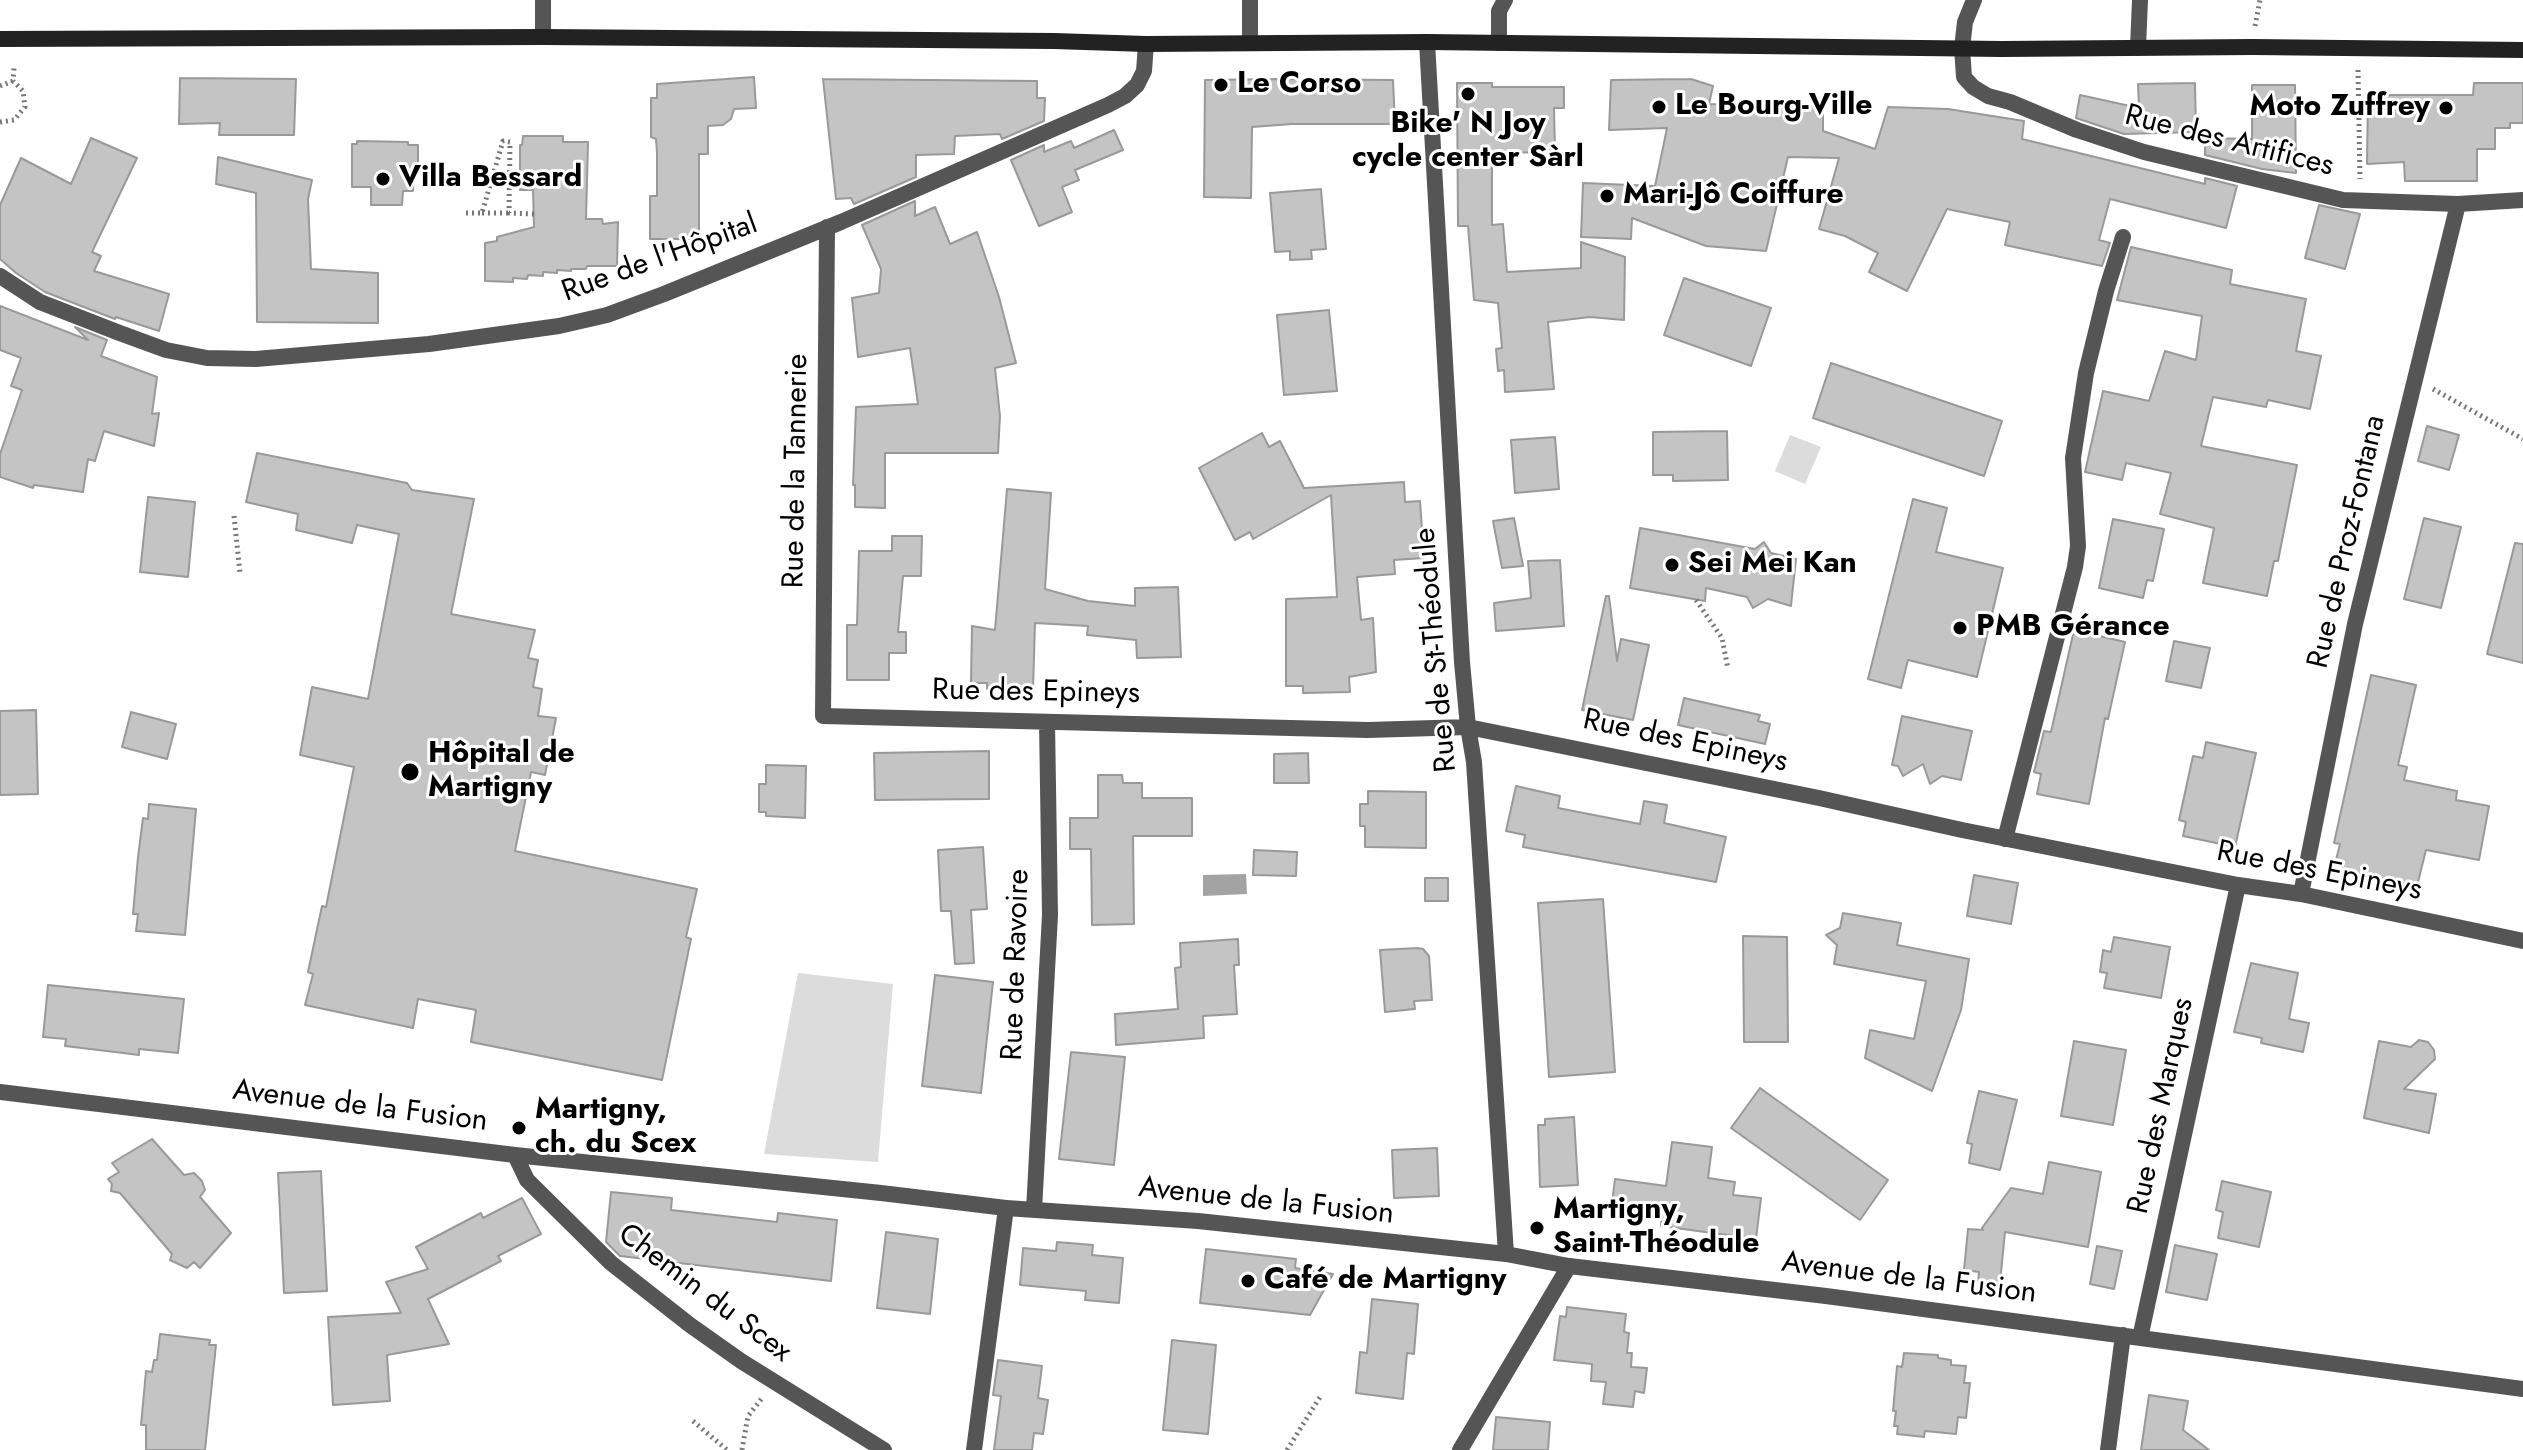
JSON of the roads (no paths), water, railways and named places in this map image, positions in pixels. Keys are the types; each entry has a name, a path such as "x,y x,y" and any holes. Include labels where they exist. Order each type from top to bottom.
{"street":[{"path":"543,0 543,37"},
{"path":"1250,0 1250,42"},
{"path":"1499,43 1499,11 1505,0"},
{"path":"1962,48 1965,22 1974,0"},
{"path":"2138,48 2140,0"},
{"path":"0,39 543,37 1146,44 1427,42 2523,50"},
{"name":"Rue de St-Théodule","path":"1427,42 1443,346 1506,1254"},
{"name":"Rue de l'Hôpital","path":"0,276 40,302 166,350 207,358 256,359 429,344 559,326 607,315 827,227 1125,96 1137,85 1144,71 1146,44"},
{"name":"Rue des Artifices","path":"1962,48 1964,77 1973,87 2077,130 2159,155 2343,200 2458,204 2523,200"},
{"name":"Rue de Proz-Fontana","path":"2301,894 2355,624 2458,204"},
{"name":"Rue de la Tannerie","path":"823,716 827,227"},
{"path":"2005,839 2075,567 2078,546 2073,458 2075,444 2086,373 2123,237"},
{"name":"Rue des Epineys","path":"823,716 1368,730 1468,727 2005,839 2238,885 2301,894 2523,941"},
{"name":"Rue de Ravoire","path":"1034,1210 1050,915 1047,722"},
{"name":"Rue des Marques","path":"2140,1338 2238,885"},
{"name":"Avenue de la Fusion","path":"0,1092 515,1155 1006,1208 1198,1221 1506,1254 1569,1266 1826,1296 2523,1389"},
{"name":"Chemin du Scex","path":"515,1155 527,1180 622,1272 741,1361 884,1450"},
{"path":"974,1450 1006,1208"},
{"path":"1460,1450 1569,1266"},
{"path":"2108,1450 2123,1335"}],"place":[{"name":"Le Corso","path":"1221,85"},
{"name":"Bike' N Joy cycle center Sàrl","path":"1468,94"},
{"name":"Le Bourg-Ville","path":"1659,107"},
{"name":"Moto Zuffrey","path":"2446,108"},
{"name":"Villa Bessard","path":"383,179"},
{"name":"Mari-Jô Coiffure","path":"1607,196"},
{"name":"Sei Mei Kan","path":"1672,565"},
{"name":"PMB Gérance","path":"1960,628"},
{"name":"Hôpital de Martigny","path":"410,772"},
{"name":"Martigny, ch. du Scex","path":"519,1128"},
{"name":"Martigny, Saint-Théodule","path":"1537,1228"},
{"name":"Café de Martigny","path":"1248,1281"}]}
